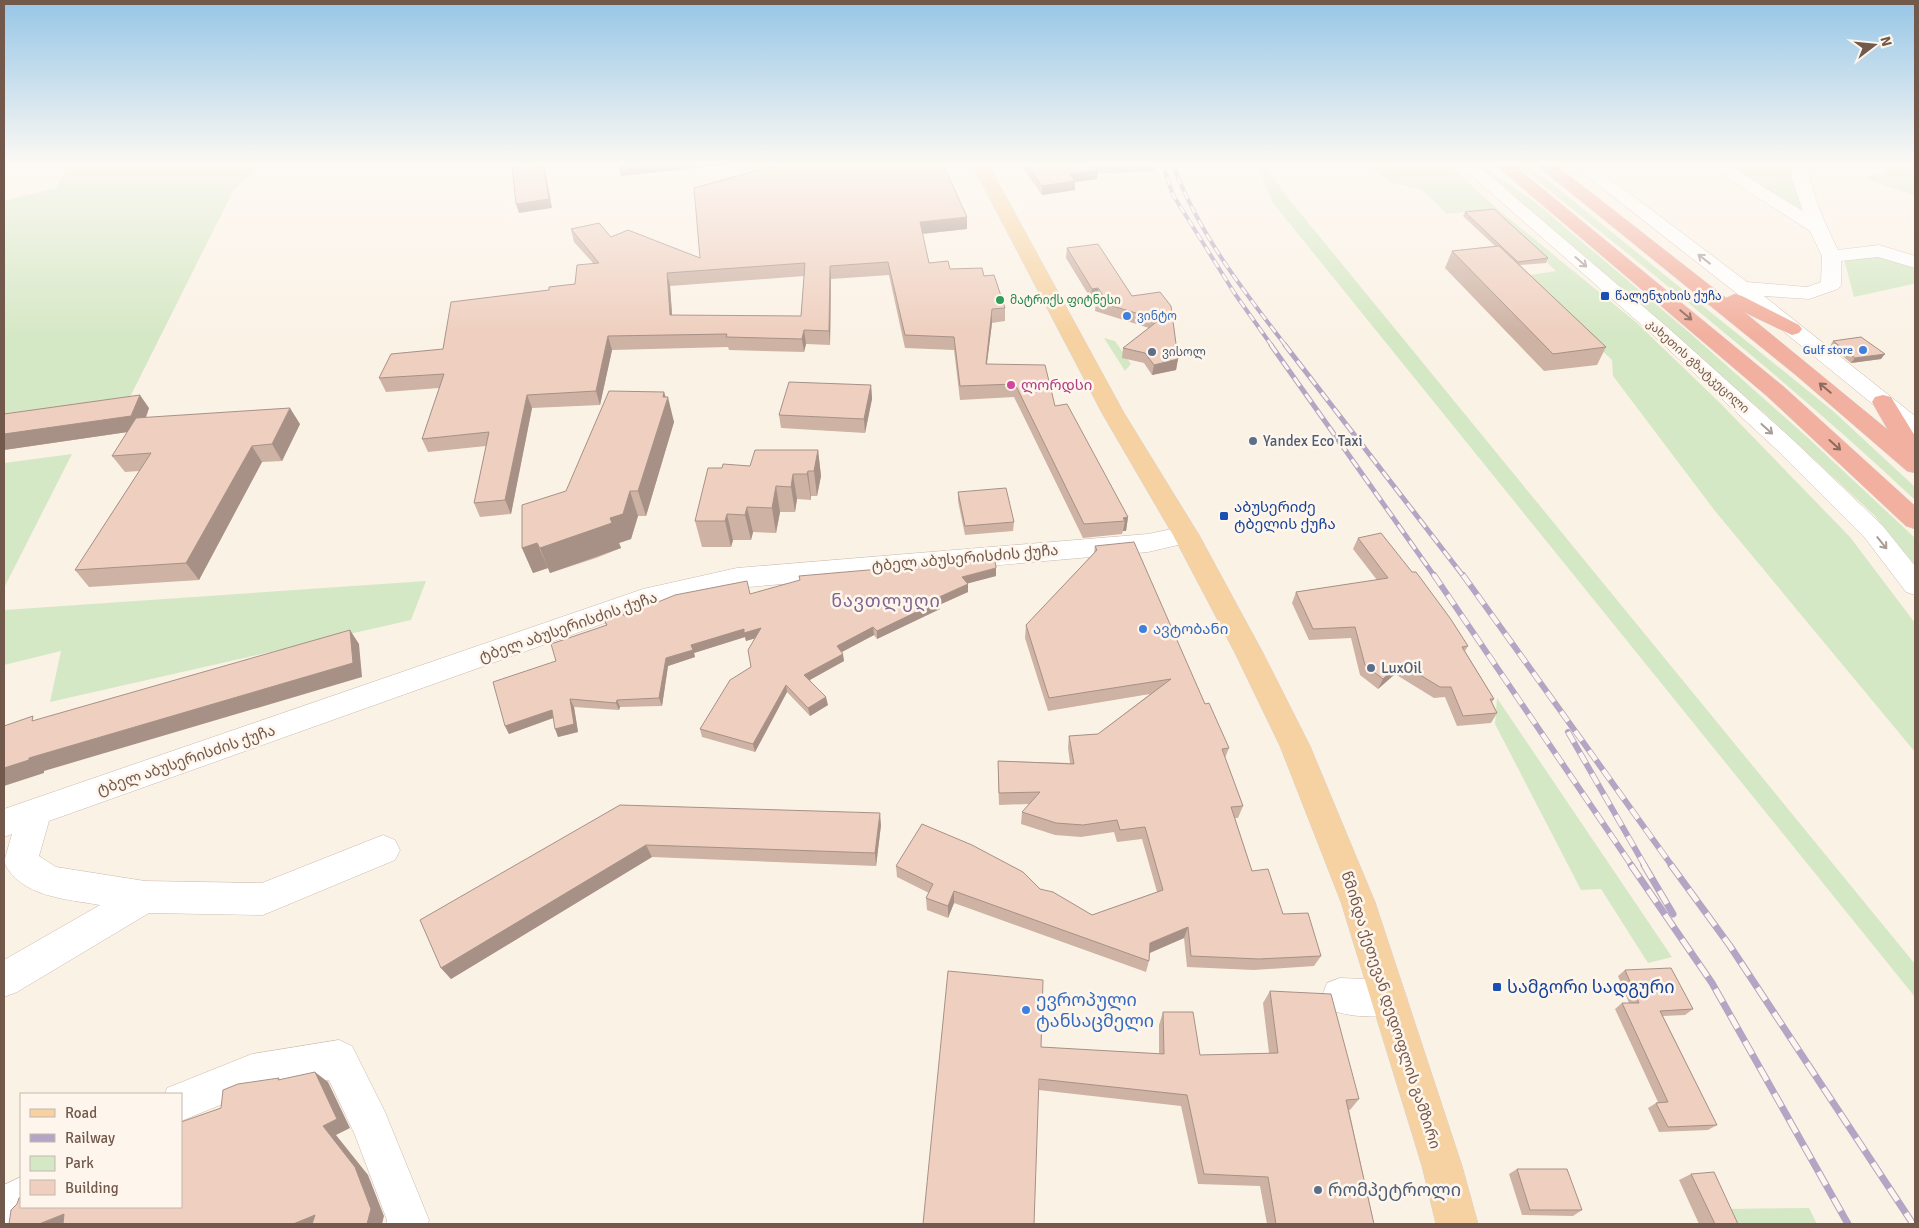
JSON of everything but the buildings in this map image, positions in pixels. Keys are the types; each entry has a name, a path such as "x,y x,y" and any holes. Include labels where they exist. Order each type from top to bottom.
{"highway":[{"name":"კახეთის გზატკეცილი","path":"1569,219 1768,386 1915,520"},
{"path":"1615,219 1805,371 1915,465"},
{"path":"1686,275 1792,329"},
{"path":"1883,402 1915,454"}],"main road":[{"name":"წმინდა ქეთევან დედოფლის გამზირი","path":"1010,219 1113,413 1186,535 1249,652 1295,746 1358,902 1442,1166 1457,1224"}],"street":[{"name":"კახეთის გზატკეცილი","path":"1531,219 1659,330 1784,444 1874,532 1915,585"},
{"path":"1652,219 1742,288 1915,427"},
{"path":"1804,219 1818,228"},
{"path":"1742,288 1809,293 1823,290 1831,285 1832,256 1815,219"},
{"path":"1832,256 1879,251 1915,262"},
{"name":"ტბელ აბუსერისძის ქუჩა","path":"4,823 642,599 737,578 1148,543 1186,535"},
{"path":"35,812 21,862 48,881 145,897 263,899 383,850"},
{"path":"4,980 145,897"},
{"path":"1340,996 1389,998"},
{"path":"182,1102 252,1073 339,1059 370,1126 408,1220 407,1224"},
{"path":"4,1208 20,1199"}],"green space":[{"path":"4,219 219,219 128,401 4,420"},
{"path":"1286,219 1305,219 1915,964 1915,997"},
{"path":"1501,219 1510,219 1637,323 1720,403 1850,537 1915,623 1915,752 1715,511 1613,376 1612,360 1524,276 1556,271"},
{"path":"1539,219 1555,219 1691,334 1806,436 1915,538 1915,565 1874,515 1764,413"},
{"path":"1585,219 1596,219 1833,411 1915,487 1915,500 1818,412"},
{"path":"1862,254 1900,260 1915,265 1915,285 1854,297 1844,259"},
{"path":"1104,338 1115,341 1131,364 1125,371"},
{"path":"72,454 4,588 4,463"},
{"path":"426,581 411,620 50,702 61,651 4,665 4,610"},
{"path":"1497,698 1672,957 1648,963 1601,889 1581,890 1495,724"},
{"path":"1809,1208 1817,1224 1726,1224 1718,1209"}],"railway":[{"path":"1188,219 1235,294 1272,346"},
{"path":"1198,219 1237,281 1286,346"},
{"path":"1271,345 1435,577"},
{"path":"1285,345 1464,577"},
{"path":"1434,575 1632,866"},
{"path":"1463,575 1672,866"},
{"path":"1568,732 1645,866"},
{"path":"1631,865 1712,983 1848,1224"},
{"path":"1644,865 1673,914"},
{"path":"1671,865 1730,946 1913,1224"}],"place":[{"name":"წალენჯიხის ქუჩა","path":"1605,296"},
{"name":"მატრიქს ფიტნესი","path":"1000,300"},
{"name":"ვინტო","path":"1127,316"},
{"name":"Gulf store","path":"1863,350"},
{"name":"ვისოლ","path":"1152,352"},
{"name":"ლორდსი","path":"1011,385"},
{"name":"Yandex Eco Taxi","path":"1253,441"},
{"name":"აბუსერიძე ტბელის ქუჩა","path":"1224,516"},
{"name":"ავტობანი","path":"1143,629"},
{"name":"LuxOil","path":"1371,668"},
{"name":"სამგორი სადგური","path":"1497,987"},
{"name":"ევროპული ტანსაცმელი","path":"1026,1010"},
{"name":"რომპეტროლი","path":"1318,1190"}],"district":[{"name":"ნავთლუღი","path":"886,601"}]}
